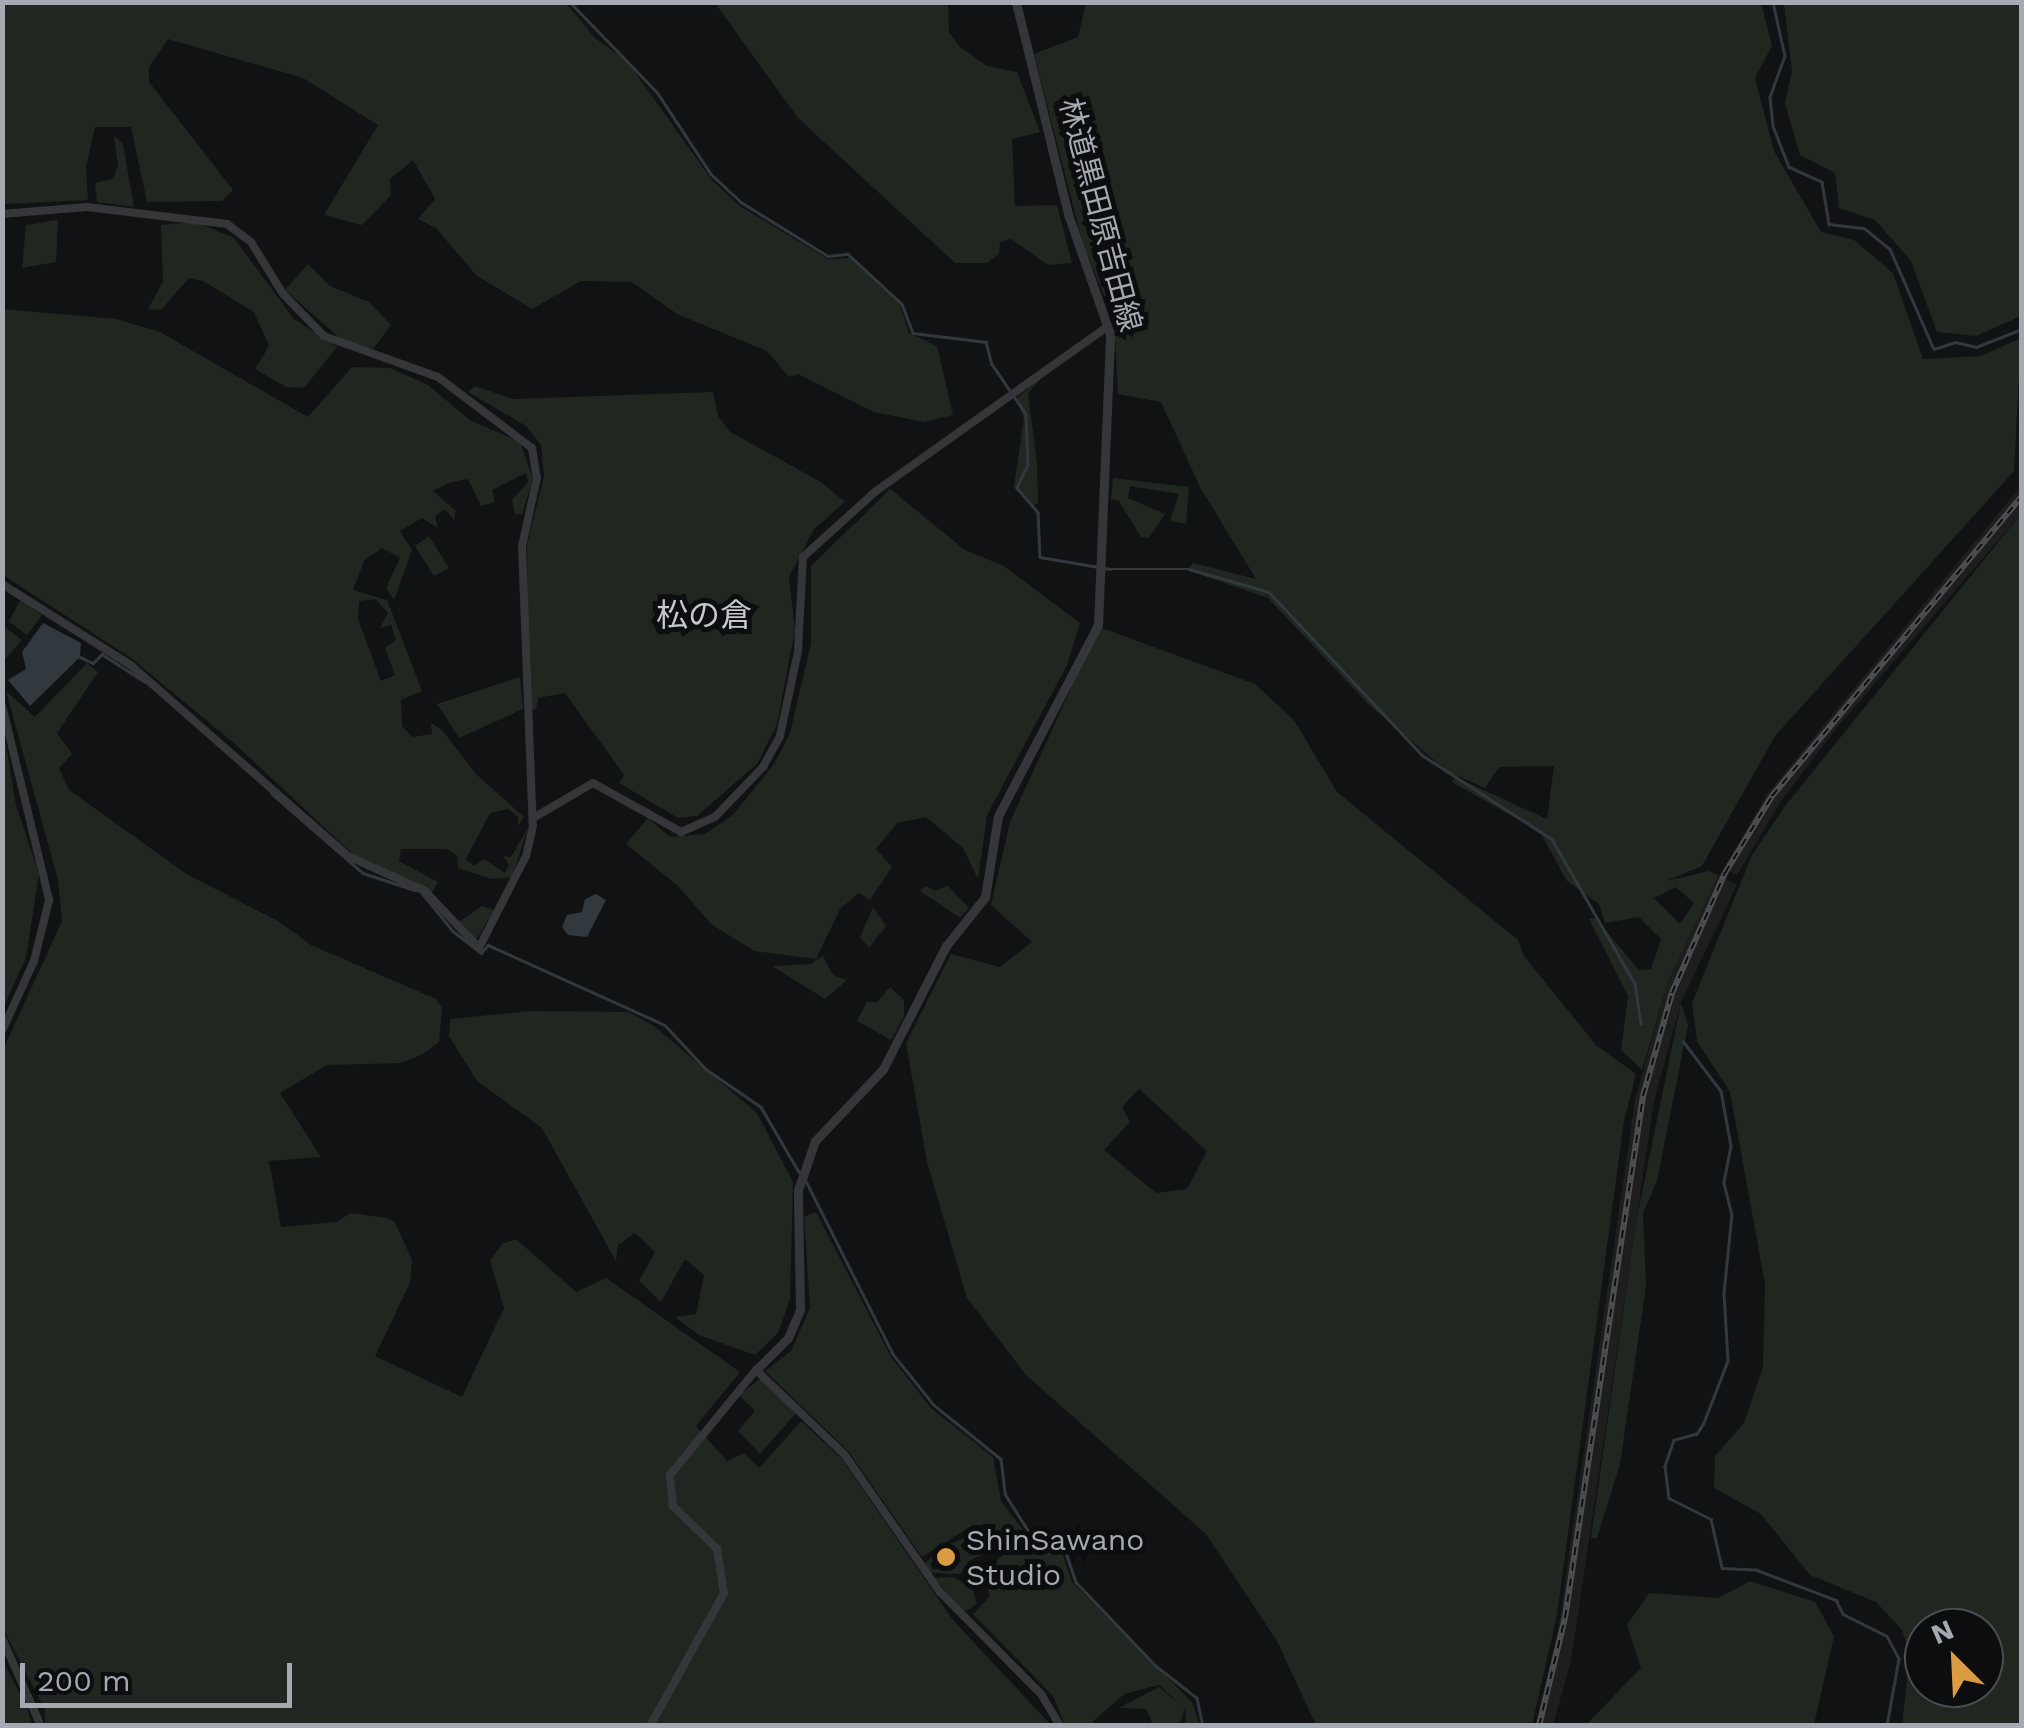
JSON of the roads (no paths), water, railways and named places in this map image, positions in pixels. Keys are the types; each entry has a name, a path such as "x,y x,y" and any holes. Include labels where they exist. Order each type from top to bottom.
{"street":[{"name":"林道黒田原吉田線","path":"756,1370 788,1338 800,1310 798,1190 815,1141 883,1069 946,946 986,898 998,816 1098,625 1106,503 1108,326 1068,214 1016,2"},
{"path":"2,214 87,207 228,224 252,242 283,294 324,336 438,378 520,434 532,448 538,478 522,546 533,818 526,856 479,948 422,888 372,872 348,856 132,666 2,584"},
{"path":"533,818 593,783 681,832 715,817 763,767 780,736 798,651 803,557 876,491 1108,326"},
{"path":"2,705 50,900 34,961 2,1031"},
{"path":"650,1726 724,1593 717,1549 668,1496 670,1475 756,1370 844,1454 940,1592 1041,1694 1060,1726"},
{"path":"2,1638 41,1726"}],"waterway":[{"path":"570,2 657,92 711,174 741,202 828,256 848,254 902,304 913,333 986,342 992,364 1026,414 1028,465 1017,488 1038,512 1040,557 1110,569 1189,569 1269,592 1422,755 1552,839 1635,984 1641,1024"},
{"path":"1773,2 1785,56 1770,97 1773,126 1789,167 1822,182 1829,224 1864,228 1890,249 1934,349 1955,342 1976,347 2022,329"},
{"path":"80,657 93,663 102,654 145,682"},
{"path":"271,793 363,873 415,890"},
{"path":"422,893 453,931 481,953 488,945 665,1025 706,1069 761,1107 799,1172"},
{"path":"1683,1041 1721,1091 1731,1146 1724,1183 1732,1214 1724,1293 1728,1361 1697,1434 1674,1440 1665,1466 1669,1498 1711,1519 1722,1568 1757,1570 1836,1600 1843,1614 1887,1636 1899,1659 1887,1726"},
{"path":"804,1177 893,1354 934,1405 1001,1459 1005,1494 1038,1546 1063,1544 1076,1582 1155,1665 1197,1698 1203,1726"}],"railway":[{"path":"1539,1726 1565,1618 1643,1096 1672,993 1725,873 1772,796 2022,496"}],"place":[{"name":"ShinSawano Studio","path":"946,1557"}],"district":[{"name":"松の倉","path":"704,615"}]}
